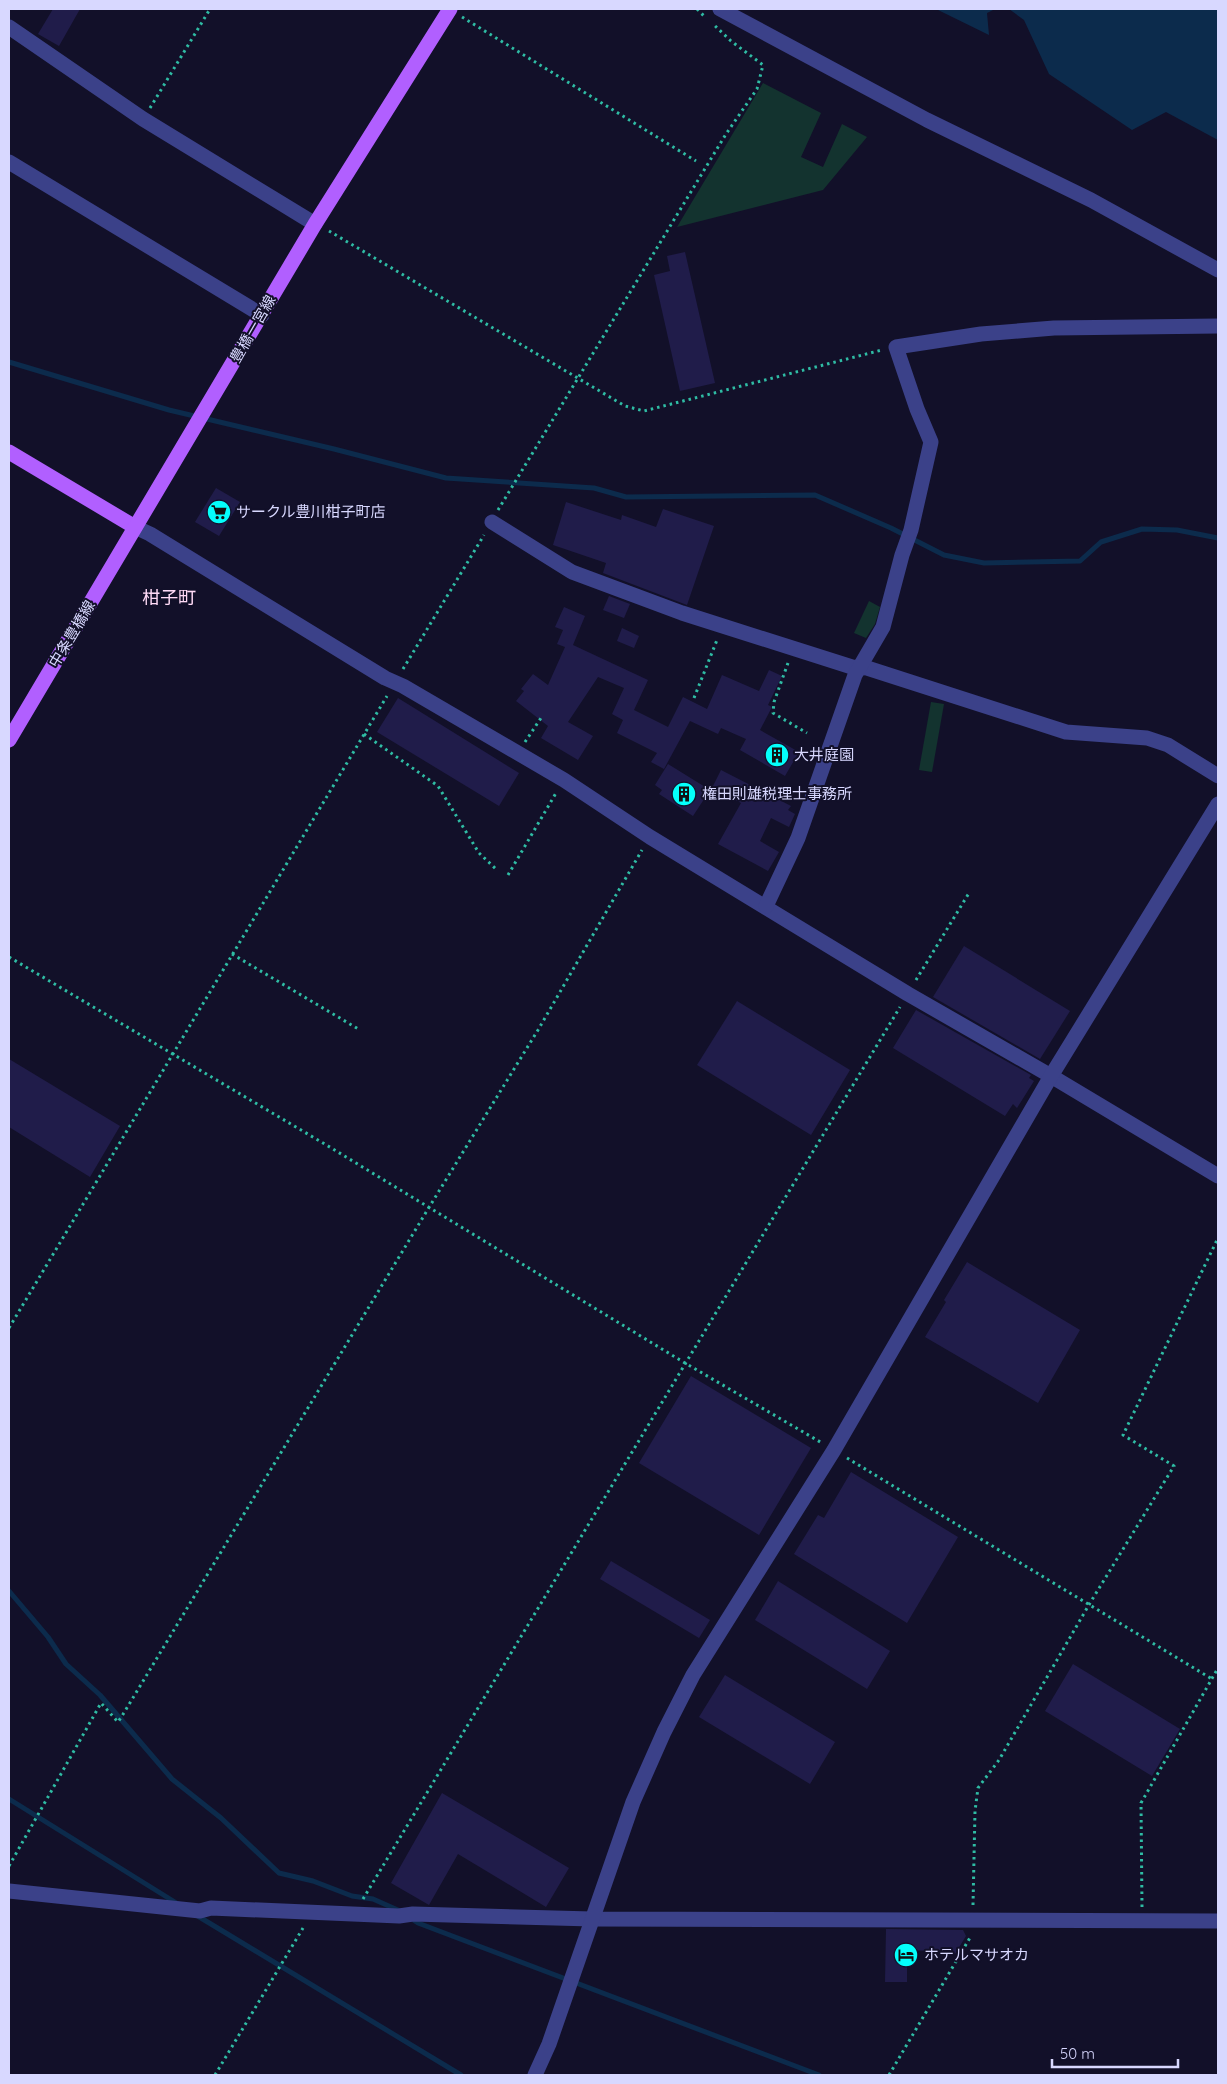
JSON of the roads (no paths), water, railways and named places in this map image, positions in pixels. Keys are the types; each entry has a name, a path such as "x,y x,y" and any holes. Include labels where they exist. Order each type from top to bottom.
{"main road":[{"name":"豊橋一宮線","path":"135,527 146,512 315,224 454,12"},
{"path":"9,452 135,527"},
{"name":"中条豊橋線","path":"9,740 135,527"}],"street":[{"path":"720,9 927,120 1092,200 1218,270"},
{"path":"9,27 144,119 315,224"},
{"path":"9,162 262,315"},
{"path":"766,906 798,838 860,668 882,627 909,537 931,442 917,409 896,347 981,334 1054,328 1218,326"},
{"path":"492,522 572,572 682,613 852,667 867,668 1066,732 1147,738 1168,745 1218,776"},
{"path":"135,527 150,534 395,682 518,752 650,837 908,994 1051,1076 1218,1176"},
{"path":"535,2075 549,2044 633,1802 664,1732 693,1675 834,1450 1051,1076 1218,804"},
{"path":"9,1891 200,1911 211,1908 311,1914 592,1920 1218,1921"}],"water":[{"path":"936,9 995,9 987,13 989,35"},
{"path":"1009,9 1218,9 1218,140 1166,112 1132,130 1049,74 1024,20"}],"waterway":[{"path":"9,362 169,410 446,478 594,488 626,497 815,495 891,528 944,555 984,563 1080,561 1101,542 1142,529 1177,530 1218,538"},
{"path":"9,1591 48,1637 66,1664 100,1695 172,1779 221,1818 279,1873 313,1881 352,1896 373,1899 400,1911"},
{"path":"9,1799 178,1904"},
{"path":"196,1915 461,2075"},
{"path":"412,1919 418,1923 819,2075"}],"place":[{"name":"サークル豊川柑子町店","path":"219,512"},
{"name":"大井庭園","path":"777,755"},
{"name":"権田則雄税理士事務所","path":"684,794"},
{"name":"ホテルマサオカ","path":"906,1955"}],"district":[{"name":"柑子町","path":"169,598"}]}
